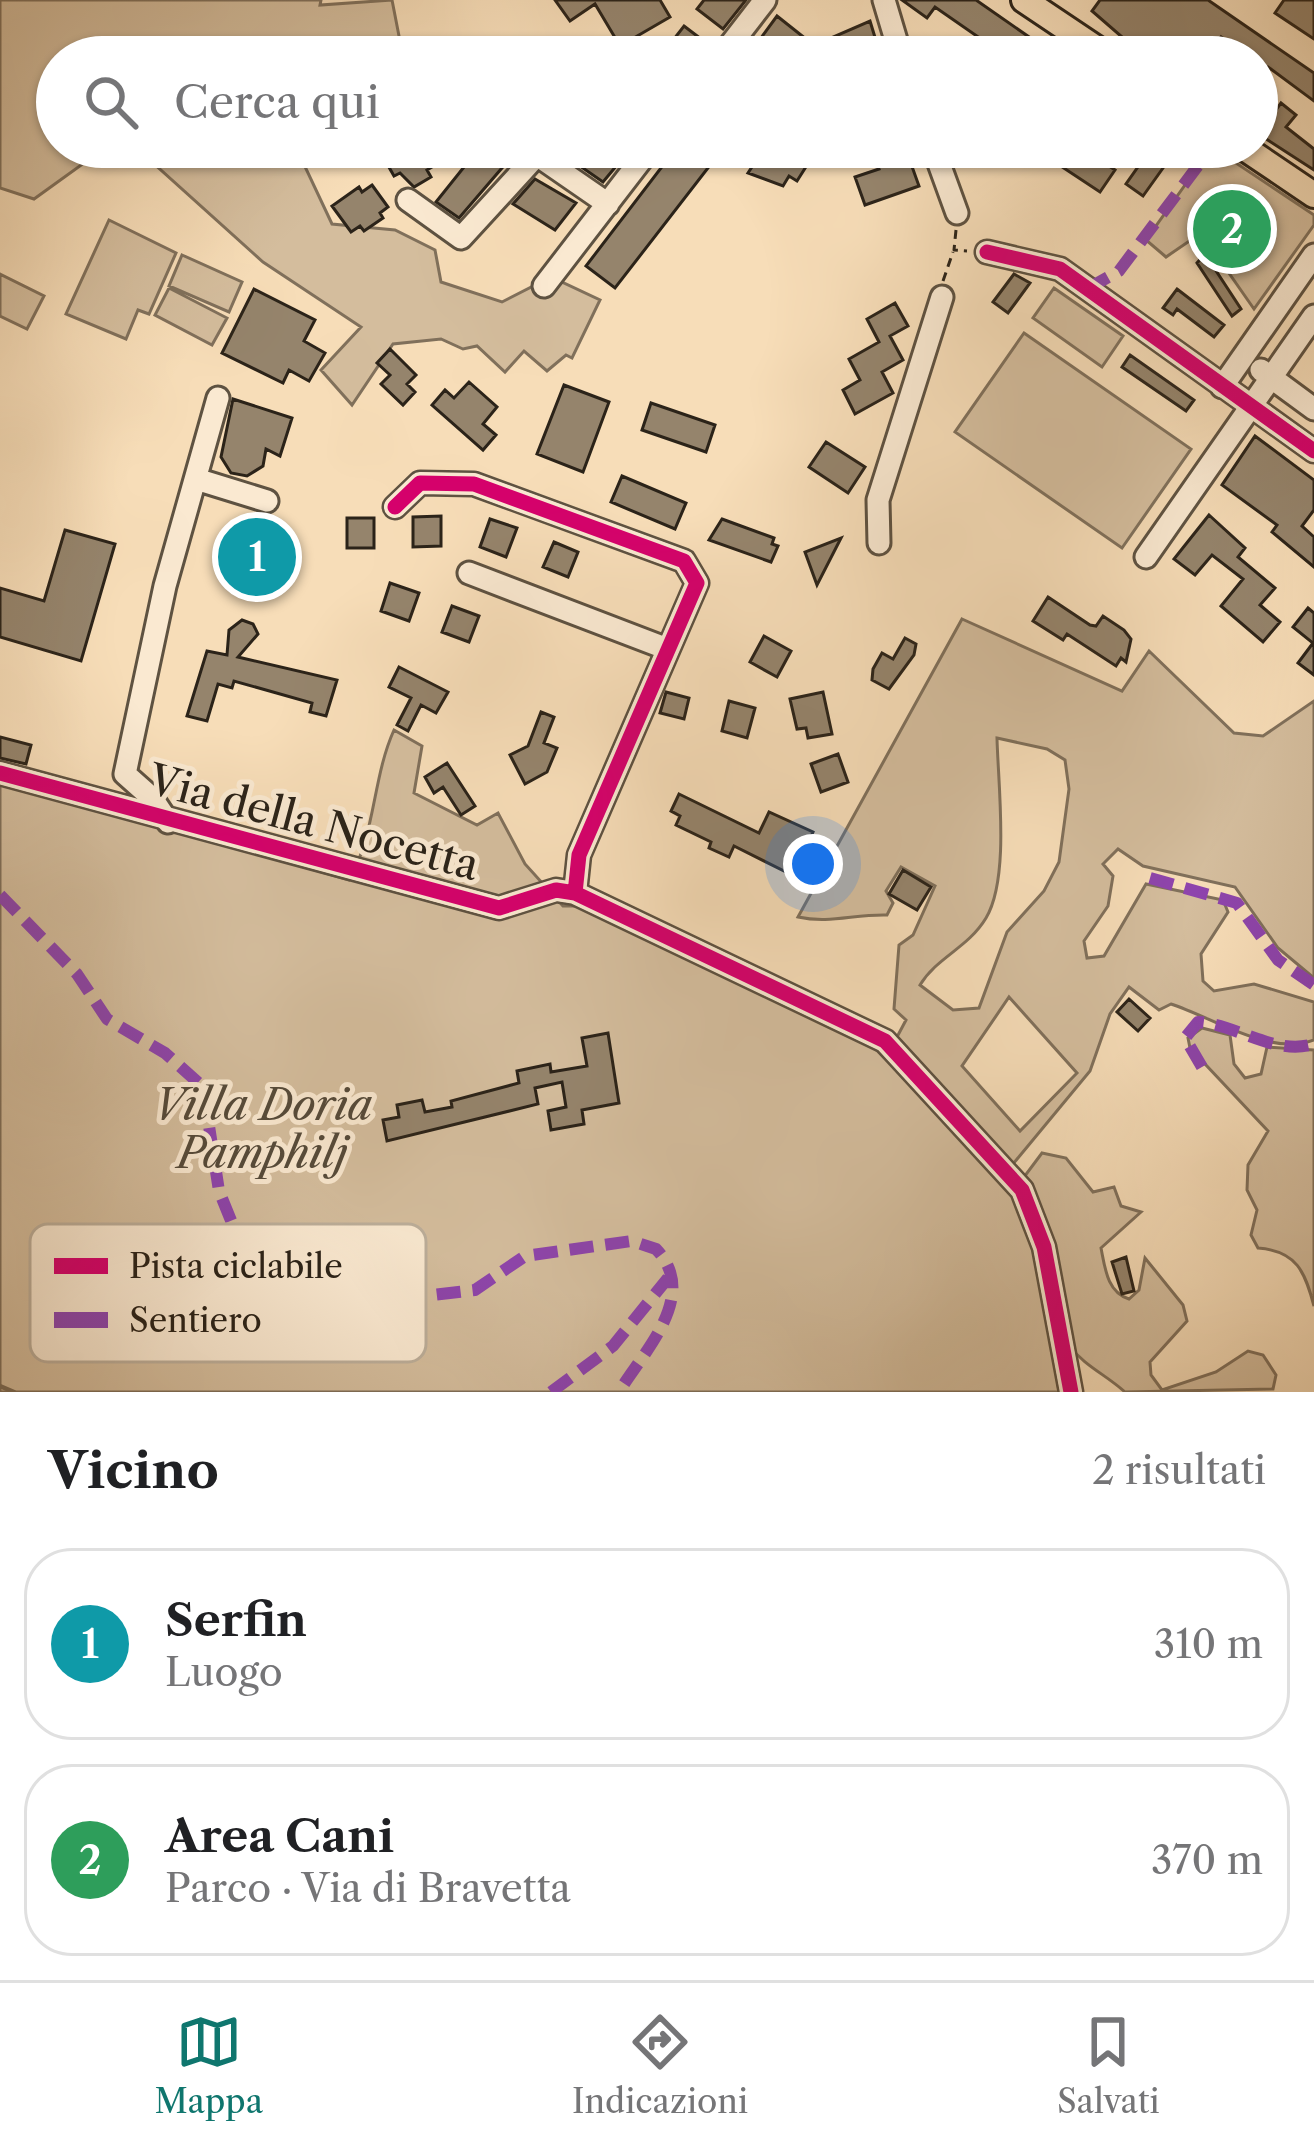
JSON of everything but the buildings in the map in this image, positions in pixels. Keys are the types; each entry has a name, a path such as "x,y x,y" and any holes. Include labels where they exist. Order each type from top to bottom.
{"main road":[{"path":"1024,0 1078,36"},
{"path":"1274,168 1314,195"}],"street":[{"path":"737,36 765,0"},
{"path":"884,0 895,36"},
{"path":"408,200 459,238 521,168"},
{"path":"559,168 608,204"},
{"path":"544,286 635,168"},
{"path":"941,168 957,213"},
{"path":"987,252 1060,269 1314,452"},
{"path":"1222,387 1314,255"},
{"path":"879,543 878,500 942,297"},
{"path":"1146,557 1314,316"},
{"path":"1245,357 1314,409"},
{"path":"168,821 152,798 125,774 165,586 218,398"},
{"path":"196,479 267,501"},
{"path":"395,507 419,483 469,482 684,560 694,569 697,583 579,856 575,893 885,1041 1022,1190 1044,1247 1071,1392"},
{"path":"469,573 665,649"},
{"name":"Via della Nocetta","path":"0,773 499,908 556,890 575,893"}],"path":[{"path":"942,297 957,213"},
{"path":"954,250 987,252"}],"green space":[{"path":"0,0 321,0 320,5 392,0 399,36 36,36 36,168 77,168 34,199 0,188"},
{"path":"159,168 306,168 332,224 395,230 435,250 441,282 502,302 551,277 600,300 572,358 566,355 547,371 524,351 505,372 477,346 463,349 441,339 393,344 352,405 321,370 361,327 263,262"},
{"path":"1197,168 1244,168 1314,215 1314,225 1254,309 1201,233 1166,257 1146,240"},
{"path":"109,220 176,253 149,314 138,310 126,339 66,314"},
{"path":"182,255 242,282 229,312 169,286"},
{"path":"0,274 44,296 27,329 0,316"},
{"path":"169,288 227,318 212,345 155,315"},
{"path":"1054,288 1123,336 1102,367 1033,318"},
{"path":"1024,333 1191,449 1122,548 955,432"},
{"path":"962,619 1122,691 1149,651 1234,733 1263,736 1314,701 1314,978 1278,948 1235,887 1143,866 1118,849 1103,864 1113,876 1108,906 1084,941 1087,958 1104,956 1146,884 1223,900 1228,912 1201,954 1203,981 1214,991 1254,984 1314,1002 1314,1040 1297,1044 1260,1040 1171,1004 1159,1010 1129,987 1110,1014 1090,1071 1013,1164 897,1037 906,1020 894,1009 899,945 913,935 935,886 901,867 886,891 893,903 887,915 798,917","holes":["997,738 1047,749 1065,760 1069,789 1059,862 1044,891 1007,932 979,1008 953,1010 920,985 979,928 993,901 1001,831","1009,997 1077,1073 1020,1131 962,1066"]},
{"name":"Villa Doria Pamphilj","path":"394,730 422,746 414,793 477,825 498,813 525,864 563,906 584,906 853,1027 1015,1193 1042,1269 1059,1392 0,1392 0,779 349,880 364,844"},
{"path":"1202,1028 1230,1035 1234,1064 1245,1078 1261,1074 1267,1047 1314,1050 1314,1306 1297,1265 1282,1254 1258,1248 1251,1235 1257,1210 1247,1190 1248,1165 1268,1131 1190,1048 1188,1038"},
{"path":"1042,1153 1066,1158 1093,1192 1114,1187 1121,1206 1141,1212 1101,1248 1108,1278 1122,1296 1129,1299 1139,1290 1145,1258 1183,1305 1187,1321 1150,1362 1151,1375 1162,1390 1216,1372 1248,1351 1263,1355 1276,1375 1273,1389 1125,1392 1075,1352 1069,1345 1024,1177"}],"waterway":[{"path":"0,1386 14,1392"}],"marked path":[{"path":"1087,289 1119,271 1196,168"},
{"path":"1150,878 1237,903 1278,960 1314,985"},
{"path":"0,895 77,974 107,1019 165,1053 203,1087 219,1191 233,1224"},
{"path":"1202,1067 1185,1038 1198,1022 1284,1046 1314,1044"},
{"path":"426,1296 475,1290 525,1256 632,1241 656,1249 668,1267 670,1305 653,1342 619,1392"},
{"path":"551,1392 613,1346 668,1278"}],"cycle path":[{"path":"987,252 1060,269 1314,451"},
{"path":"395,507 420,483 474,484 684,561 697,583 579,855 575,893"},
{"path":"0,773 499,908 556,890 575,893 885,1041 1022,1190 1044,1247 1071,1392"}],"place":[{"name":"Area Cani","path":"1232,229"},
{"name":"Serfin","path":"257,557"}]}
